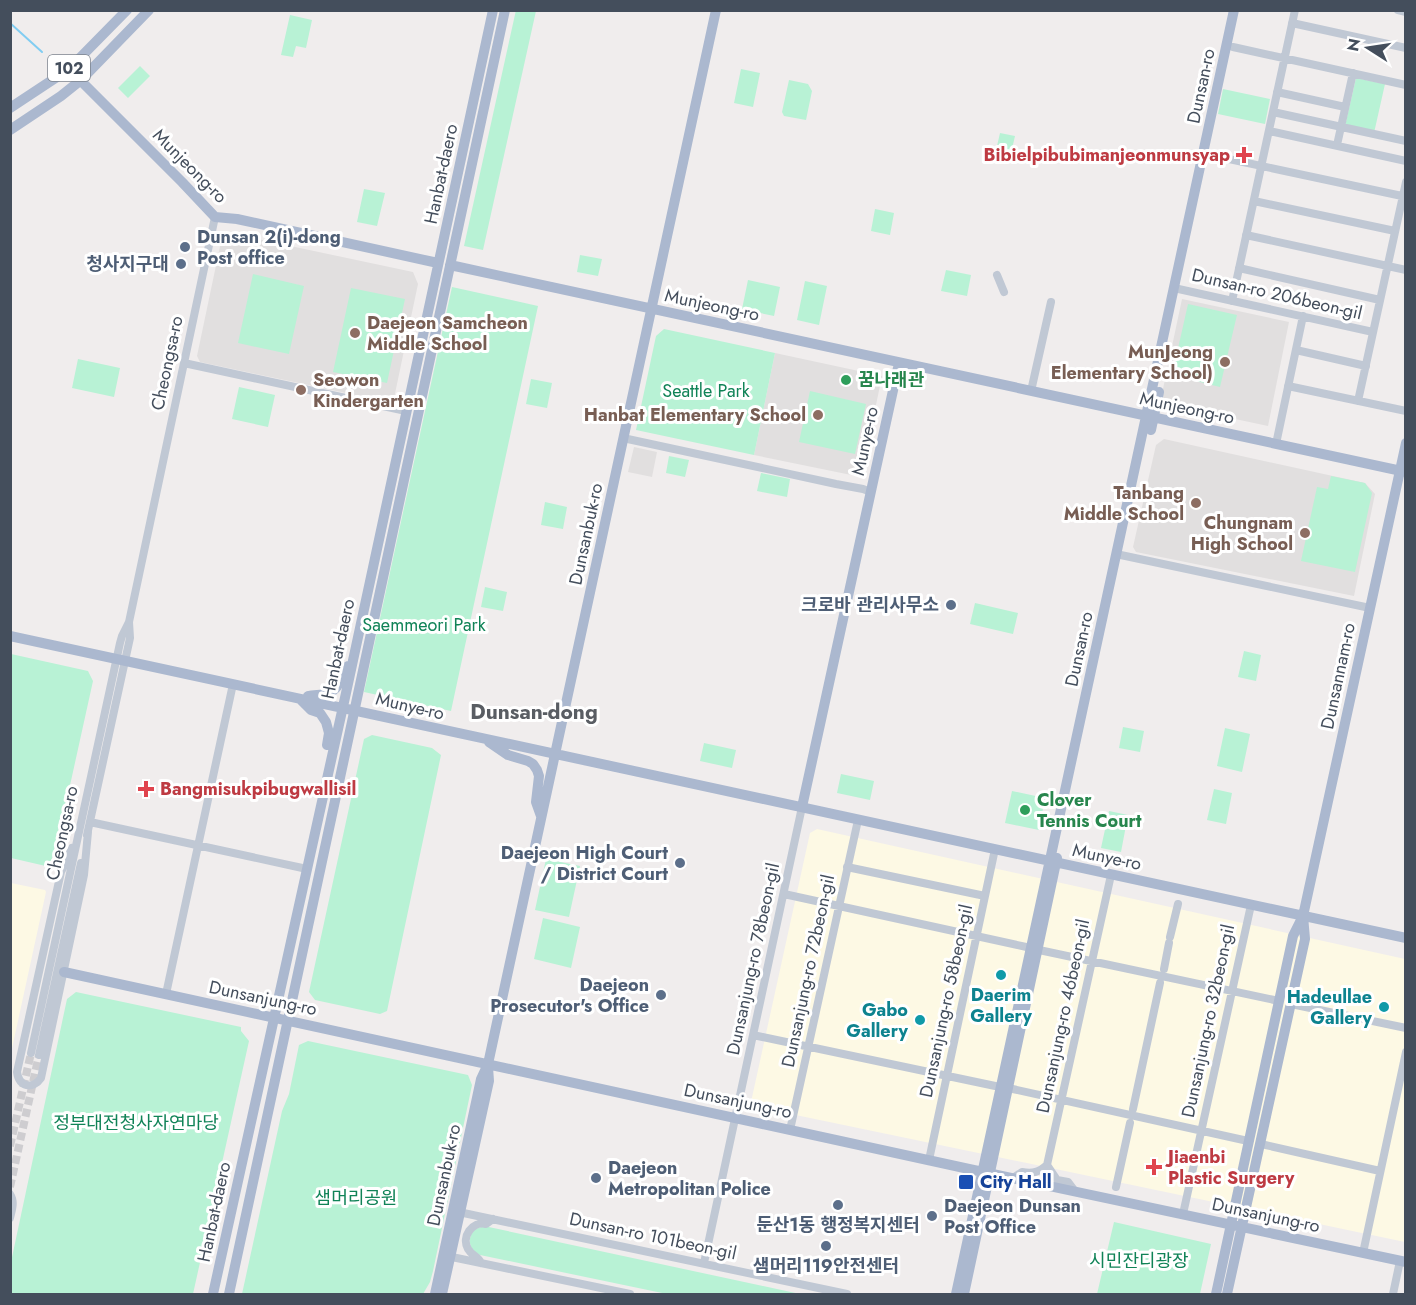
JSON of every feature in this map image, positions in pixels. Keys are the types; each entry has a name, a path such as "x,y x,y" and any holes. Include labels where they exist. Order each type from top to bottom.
{"main road":[{"name":"102","path":"10,108 69,69 127,10"},
{"name":"102","path":"10,130 81,80 149,10"},
{"name":"Hanbat-daero","path":"213,1294 493,10"},
{"name":"Hanbat-daero","path":"229,1294 505,10"},
{"name":"Dunsanbuk-ro","path":"435,1294 447,1256 457,1211 481,1079 488,1064 716,10"},
{"name":"Dunsan-ro","path":"964,1294 986,1173 1178,288 1234,10"},
{"name":"Dunsan-ro","path":"1178,288 1210,155 1241,10"},
{"name":"Munjeong-ro","path":"69,69 215,217 237,219 438,263"},
{"name":"Munjeong-ro","path":"450,265 1402,471"},
{"name":"Munye-ro","path":"802,807 899,363"},
{"name":"Dunsannam-ro","path":"1216,1294 1293,936 1303,916 1402,471 1406,443"},
{"name":"Munye-ro","path":"10,636 1406,938"},
{"path":"332,755 326,747 329,733 326,722 320,713 311,710 299,699 314,694 320,696 333,691 338,687 343,669 352,662"},
{"path":"487,740 508,755 528,760 537,770 539,776 536,802 542,817"},
{"name":"Dunsannam-ro","path":"1227,1294 1305,939 1303,916"},
{"name":"Dunsanjung-ro","path":"64,972 1403,1262"},
{"name":"Dunsan-ro","path":"956,1294 986,1173"},
{"name":"Dunsanbuk-ro","path":"442,1294 447,1256"}],"street":[{"path":"1232,300 1295,10"},
{"path":"1398,10 1406,12"},
{"path":"1292,23 1406,48"},
{"path":"1233,47 1406,85"},
{"path":"1337,146 1353,73"},
{"path":"1277,92 1346,106"},
{"path":"1273,112 1406,141"},
{"path":"1269,131 1406,160"},
{"path":"1210,155 1402,196"},
{"path":"1358,401 1406,182"},
{"path":"1254,201 1395,231"},
{"name":"Cheongsa-ro","path":"35,1054 121,660 130,638 129,621 215,217"},
{"path":"1246,235 1406,270"},
{"name":"Munjeong-ro","path":"438,263 450,265"},
{"path":"1239,268 1380,300"},
{"path":"997,275 1004,292"},
{"name":"Dunsan-ro 206beon-gil","path":"1178,288 1373,332"},
{"path":"1031,391 1051,302"},
{"path":"1276,444 1303,316"},
{"path":"1296,350 1366,366"},
{"path":"184,363 406,411"},
{"path":"1288,386 1406,411"},
{"path":"623,438 871,492"},
{"path":"1120,555 1370,608"},
{"name":"Cheongsa-ro","path":"83,831 90,822 121,660"},
{"path":"166,994 233,684"},
{"name":"Dunsanjung-ro 78beon-gil","path":"704,1263 802,807"},
{"name":"Dunsanjung-ro 72beon-gil","path":"790,1130 858,820"},
{"path":"90,822 307,869"},
{"path":"83,831 84,874 64,972 41,1078 36,1084 28,1086 24,1085 17,1076 20,1061 61,872 83,831"},
{"name":"Dunsanjung-ro 58beon-gil","path":"929,1160 995,849"},
{"path":"847,867 985,896"},
{"name":"Dunsanjung-ro 46beon-gil","path":"1047,1166 1111,874"},
{"path":"784,894 1279,1001"},
{"path":"1164,969 1178,904"},
{"name":"Dunsanjung-ro 32beon-gil","path":"1183,1214 1251,905"},
{"path":"1133,1109 1160,983"},
{"path":"1291,1004 1406,1028"},
{"path":"753,1035 1248,1141"},
{"path":"1363,1253 1406,1052"},
{"path":"1116,1187 1130,1123"},
{"path":"1261,1144 1380,1171"},
{"path":"1013,1178 1022,1172 1030,1174 1047,1166 1057,1180 1068,1182 1074,1190"},
{"path":"10,1194 13,1204 10,1218"},
{"name":"Dunsan-ro 101beon-gil","path":"457,1211 847,1294"},
{"path":"481,1263 478,1257 468,1249 467,1236 473,1226 480,1223 486,1224 493,1219"},
{"path":"447,1256 630,1294"},
{"path":"1393,1294 1403,1262"}],"shaded area":[{"path":"229,233 413,272 418,284 393,403 200,362 197,356 222,237"},
{"name":"MunJeong Elementary School)","path":"1182,299 1289,322 1268,426 1160,403"},
{"name":"Hanbat Elementary School","path":"775,353 882,376 861,477 754,455"},
{"path":"1164,439 1365,483 1375,494 1354,596 1136,552 1133,547 1156,445"},
{"path":"634,447 657,452 652,477 628,472"},
{"path":"817,829 1405,959 1405,1242 753,1106 751,1102 810,833"},
{"path":"11,883 46,892 11,1053"}],"green space":[{"path":"516,10 536,11 483,250 464,246"},
{"path":"290,15 312,20 306,48 296,46 293,57 281,55"},
{"path":"140,66 150,76 128,98 118,88"},
{"path":"741,69 760,73 753,107 734,103"},
{"path":"1356,78 1385,84 1374,133 1345,126"},
{"path":"789,80 808,84 812,91 806,120 784,116 782,112"},
{"path":"1223,89 1270,99 1265,124 1218,114"},
{"path":"1000,133 1015,136 1009,162 994,159"},
{"path":"364,189 385,193 377,226 357,222"},
{"path":"875,209 894,213 890,235 871,231"},
{"path":"580,255 602,259 598,276 577,272"},
{"path":"946,270 971,275 967,296 941,291"},
{"path":"253,274 304,286 289,354 238,343"},
{"path":"748,280 780,287 774,316 742,309"},
{"path":"805,281 827,286 819,325 797,320"},
{"name":"Saemmeori Park","path":"452,287 538,306 451,711 364,692"},
{"path":"351,288 405,299 387,383 333,372"},
{"path":"1188,304 1237,315 1220,387 1172,375"},
{"name":"Seattle Park","path":"664,329 775,353 754,455 636,430 656,336"},
{"path":"78,359 120,368 114,397 72,388"},
{"path":"531,379 552,383 547,408 526,404"},
{"path":"239,387 275,395 268,427 232,419"},
{"path":"810,391 866,404 855,454 799,442"},
{"path":"669,456 689,460 685,477 666,473"},
{"path":"761,473 790,479 787,497 757,491"},
{"path":"1331,476 1365,483 1372,493 1355,572 1301,561 1317,487 1328,489"},
{"path":"545,502 567,507 563,529 541,525"},
{"path":"485,587 507,592 503,611 481,607"},
{"path":"975,603 1018,613 1013,634 970,624"},
{"path":"1244,651 1261,655 1256,681 1238,677"},
{"path":"11,654 88,671 93,681 50,867 11,858"},
{"path":"1123,727 1144,731 1140,752 1119,748"},
{"path":"1225,728 1250,734 1242,772 1217,766"},
{"path":"372,735 432,748 441,755 387,1011 380,1014 315,1000 309,992 364,739"},
{"path":"704,743 736,750 732,768 700,761"},
{"path":"841,774 874,781 870,800 837,793"},
{"path":"1214,789 1232,793 1226,824 1207,820"},
{"name":"Clover Tennis Court","path":"1012,791 1045,798 1039,830 1005,823"},
{"path":"1109,811 1128,815 1121,852 1101,848"},
{"path":"546,859 580,866 569,917 535,910"},
{"path":"543,918 580,927 571,968 534,959"},
{"name":"정부대전청사자연마당","path":"76,992 241,1027 241,1031 249,1041 193,1294 11,1294 11,1262 67,999"},
{"name":"샘머리공원","path":"308,1041 468,1075 472,1085 433,1271 423,1294 242,1294 282,1111 289,1094 299,1045"},
{"name":"시민잔디광장","path":"1114,1222 1211,1244 1200,1294 1097,1294"},
{"path":"484,1226 800,1294 667,1294 480,1255 471,1247 470,1237 473,1230"}],"waterway":[{"path":"10,23 42,52"}],"tunnel":[{"path":"10,1146 31,1053"},
{"path":"10,1187 39,1055"}],"place":[{"name":"Bibielpibubimanjeonmunsyap","path":"1244,155"},
{"name":"Dunsan 2(i)-dong Post office","path":"185,247"},
{"name":"청사지구대","path":"181,264"},
{"name":"Daejeon Samcheon Middle School","path":"355,333"},
{"name":"MunJeong Elementary School)","path":"1225,362"},
{"name":"꿈나래관","path":"846,380"},
{"name":"Seowon Kindergarten","path":"301,390"},
{"name":"Hanbat Elementary School","path":"818,415"},
{"name":"Tanbang Middle School","path":"1196,503"},
{"name":"Chungnam High School","path":"1305,533"},
{"name":"크로바 관리사무소","path":"951,605"},
{"name":"Bangmisukpibugwallisil","path":"146,789"},
{"name":"Clover Tennis Court","path":"1025,810"},
{"name":"Daejeon High Court / District Court","path":"680,863"},
{"name":"Daerim Gallery","path":"1001,975"},
{"name":"Daejeon Prosecutor's Office","path":"661,995"},
{"name":"Hadeullae Gallery","path":"1384,1007"},
{"name":"Gabo Gallery","path":"920,1020"},
{"name":"Jiaenbi Plastic Surgery","path":"1154,1167"},
{"name":"Daejeon Metropolitan Police","path":"596,1178"},
{"name":"City Hall","path":"966,1182"},
{"name":"둔산1동 행정복지센터","path":"838,1205"},
{"name":"Daejeon Dunsan Post Office","path":"932,1216"},
{"name":"샘머리119안전센터","path":"826,1246"}],"district":[{"name":"Dunsan-dong","path":"534,712"}]}
